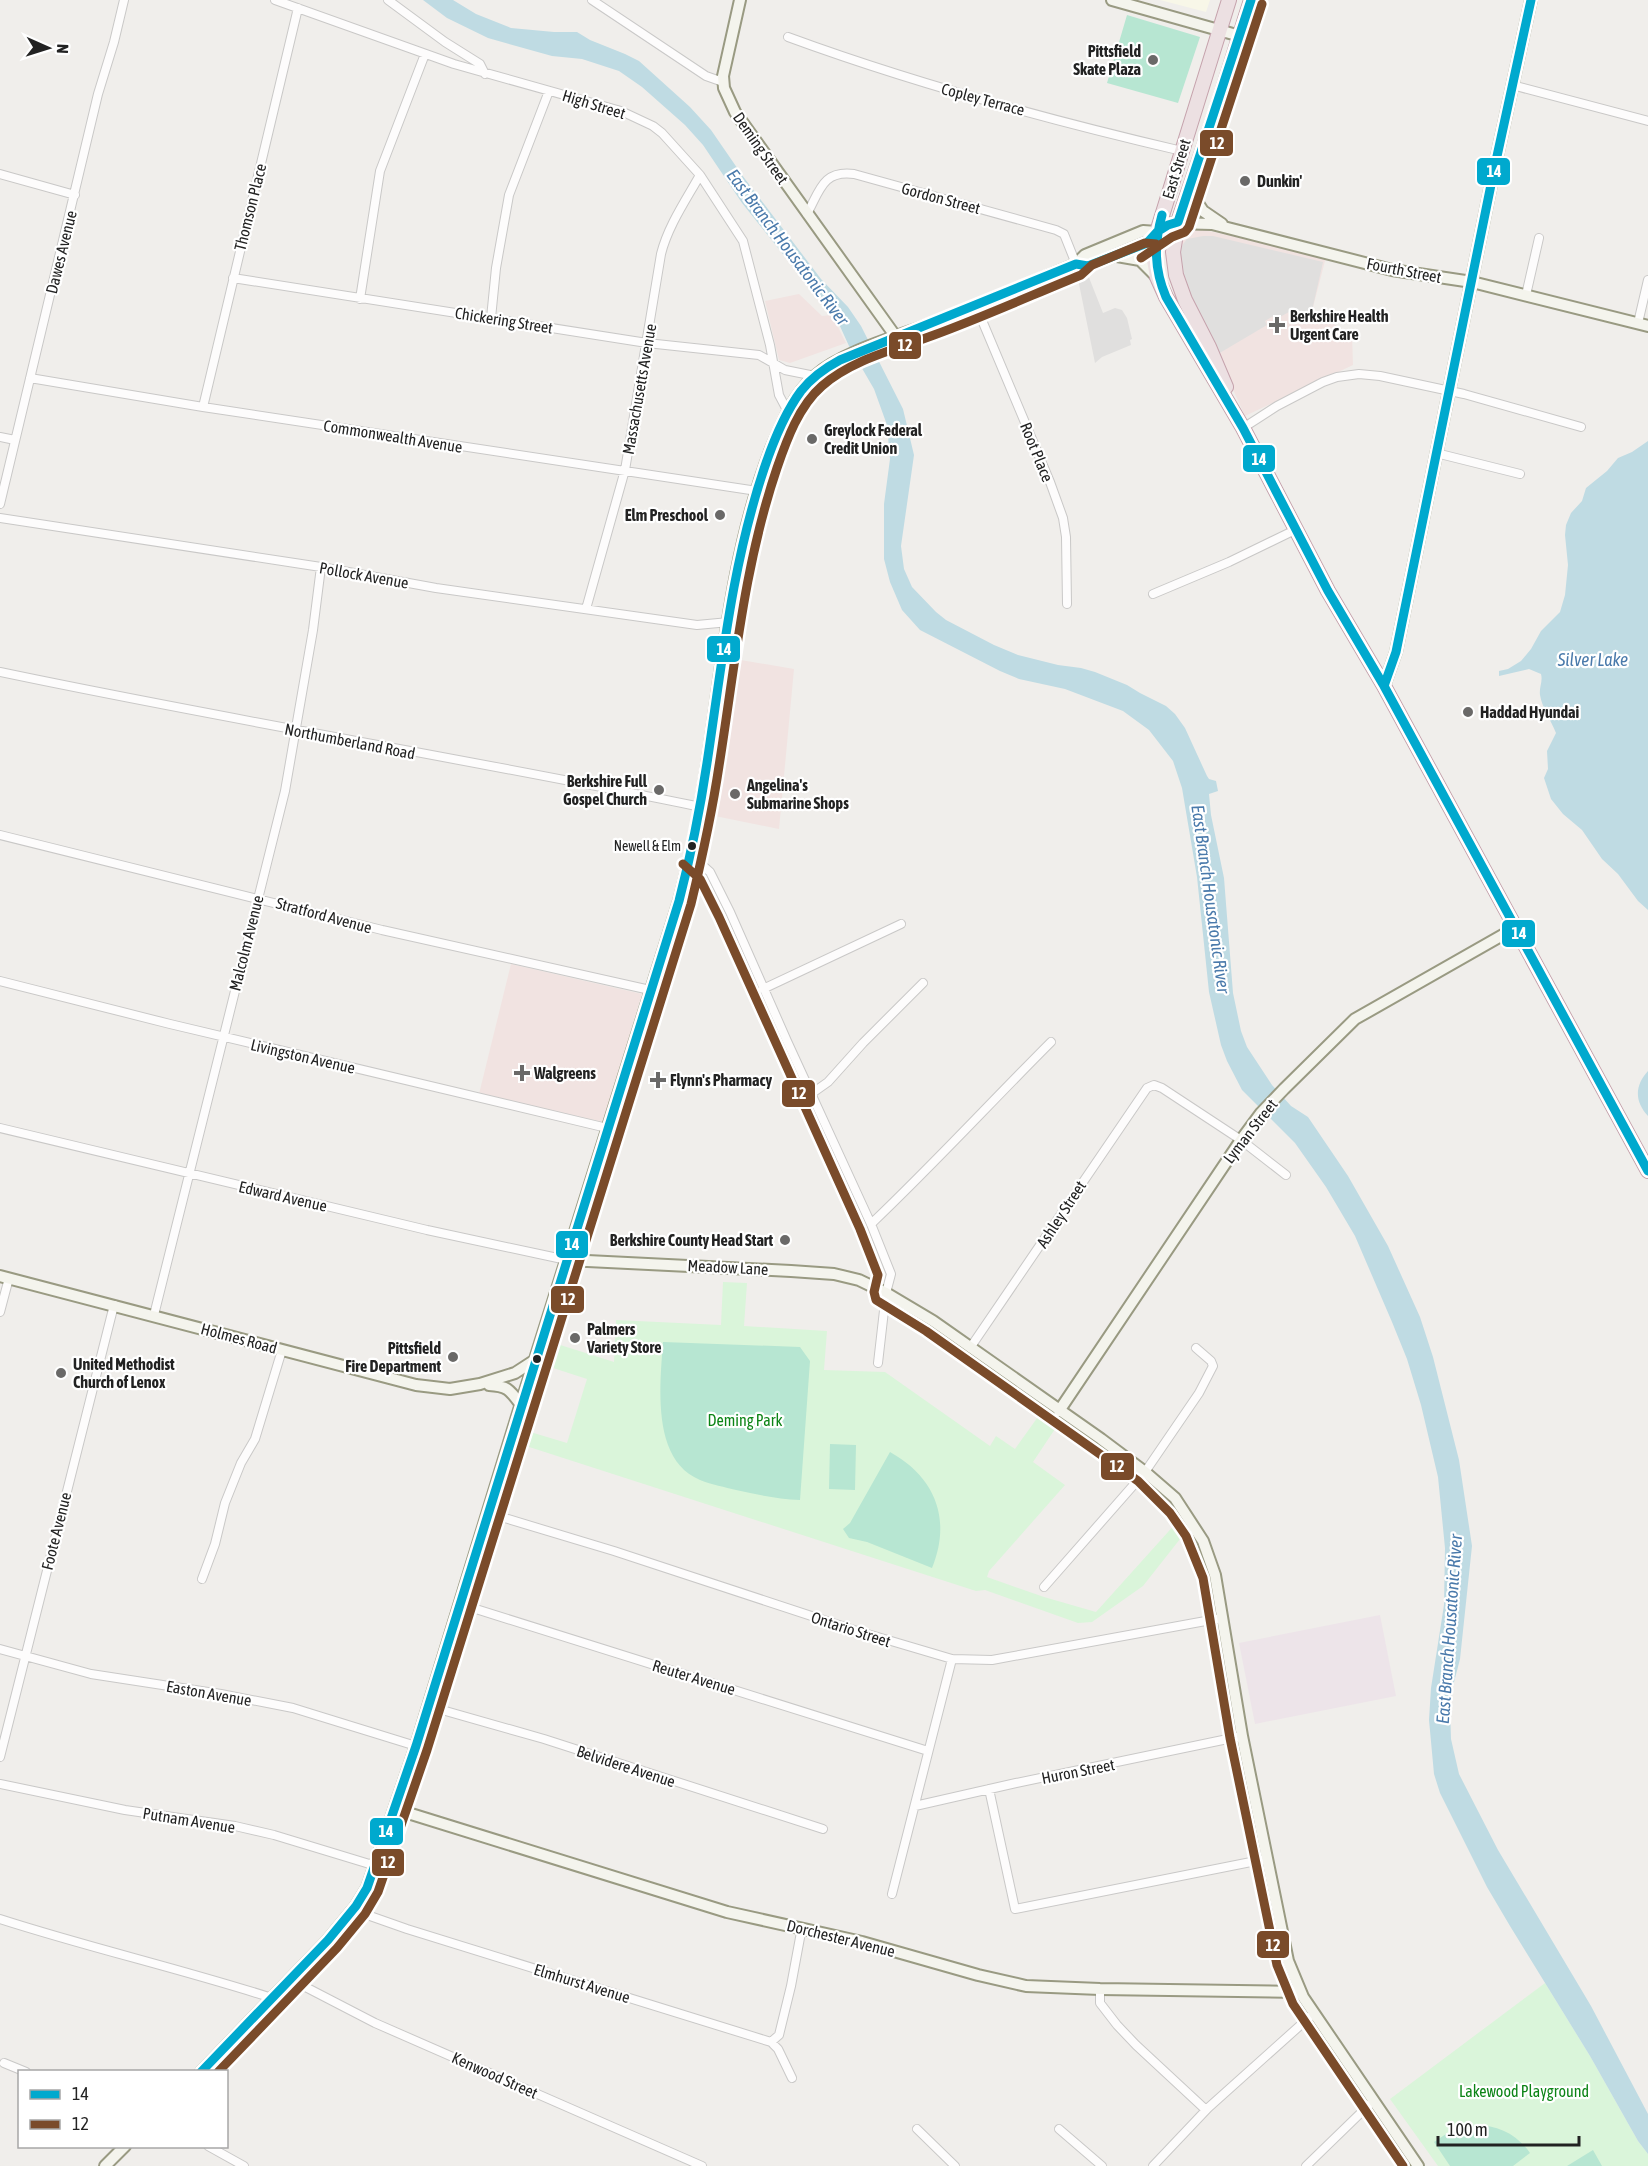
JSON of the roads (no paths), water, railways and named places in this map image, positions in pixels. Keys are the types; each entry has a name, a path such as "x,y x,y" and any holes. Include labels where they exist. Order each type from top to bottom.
{"highway":[{"name":"East Street","path":"1229,0 1157,232 1154,260 1157,277 1193,345 1243,428 1295,530 1384,686 1648,1171"},
{"name":"East Street","path":"1243,428 1209,347 1179,285 1173,252 1178,222 1251,0"}],"street":[{"name":"Dawes Avenue","path":"0,504 98,94 124,0"},
{"name":"High Street","path":"275,0 485,74 621,111 653,126 671,141 700,175 743,241 774,362 779,395 788,412"},
{"path":"388,0 445,42 480,64 485,74"},
{"path":"592,0 706,76 723,82 726,58 740,0"},
{"path":"1112,0 1240,36"},
{"path":"1384,686 1396,652 1531,0"},
{"name":"Thomson Place","path":"203,407 298,8"},
{"name":"Copley Terrace","path":"788,37 911,79 1091,129 1182,151"},
{"path":"360,299 380,171 425,54"},
{"name":"Deming Street","path":"723,82 735,112 896,337"},
{"path":"1512,85 1648,121"},
{"path":"491,318 496,268 509,195 549,91"},
{"name":"Gordon Street","path":"807,214 827,180 836,173 854,174 1056,230 1064,234 1076,264"},
{"path":"0,174 75,195"},
{"name":"Massachusetts Avenue","path":"586,609 625,470 656,278 664,243 700,175"},
{"name":"Fourth Street","path":"1190,191 1203,211 1230,228"},
{"name":"Fourth Street","path":"1157,232 1178,222 1212,224 1392,270 1472,282 1643,324"},
{"path":"203,2070 328,1940 353,1910 367,1888 376,1866 416,1746 692,855 735,581 757,491 788,412 798,395 814,376 846,357 1076,264 1085,255 1143,231 1157,232"},
{"path":"1076,264 1088,266 1147,243 1157,232"},
{"path":"1526,295 1539,238"},
{"path":"1114,256 1140,260 1157,277"},
{"name":"Chickering Street","path":"233,278 647,343 759,355 774,362"},
{"path":"1643,324 1648,280"},
{"name":"Root Place","path":"976,306 1063,518 1066,537 1067,604"},
{"path":"774,362 785,370 814,376"},
{"path":"1243,428 1277,406 1337,376 1359,374 1464,393 1581,427"},
{"name":"Commonwealth Avenue","path":"30,378 537,459 757,491"},
{"path":"0,436 15,440"},
{"path":"1436,453 1520,474"},
{"name":"Pollock Avenue","path":"0,518 321,567 436,588 697,625 729,622"},
{"path":"1153,594 1229,562 1295,530"},
{"name":"Malcolm Avenue","path":"154,1316 285,791 313,630 321,567"},
{"name":"Northumberland Road","path":"0,672 151,704 432,757 558,778 701,807"},
{"name":"Stratford Avenue","path":"0,835 258,897 382,930 650,990"},
{"path":"692,855 710,872 730,912 871,1224 891,1274 886,1293 878,1362"},
{"path":"763,989 901,924"},
{"name":"Lyman Street","path":"1059,1411 1261,1113 1355,1019 1515,928"},
{"name":"Livingston Avenue","path":"0,981 223,1037 607,1128"},
{"path":"811,1094 828,1082 863,1042 923,983"},
{"path":"871,1224 1051,1042"},
{"name":"Ashley Street","path":"970,1348 1147,1088 1154,1085 1241,1140"},
{"name":"Edward Avenue","path":"0,1128 427,1230 567,1260"},
{"path":"1241,1140 1286,1175"},
{"name":"Meadow Lane","path":"567,1260 834,1274 859,1280 933,1321 1145,1472 1175,1498 1197,1528 1210,1558 1242,1736 1288,1961 1300,1992 1372,2102 1418,2166"},
{"path":"0,1312 4,1277"},
{"name":"Holmes Road","path":"4,1277 416,1385 450,1389 480,1384 515,1373 535,1360"},
{"name":"Foote Avenue","path":"0,1757 114,1305"},
{"path":"1044,1587 1145,1472 1200,1393 1214,1366 1211,1360 1196,1348"},
{"path":"202,1579 215,1544 225,1503 241,1463 255,1439 282,1350"},
{"name":"Holmes Road","path":"480,1384 504,1385 521,1405"},
{"name":"Ontario Street","path":"488,1513 952,1659 992,1660 1222,1618"},
{"name":"Reuter Avenue","path":"460,1604 928,1751"},
{"name":"Easton Avenue","path":"0,1649 91,1674 221,1694 293,1708 416,1746"},
{"path":"892,1894 952,1659"},
{"name":"Belvidere Avenue","path":"428,1706 544,1739 823,1829"},
{"name":"Huron Street","path":"915,1806 1242,1736"},
{"name":"Putnam Avenue","path":"0,1784 116,1809 245,1828 376,1866"},
{"path":"989,1789 1015,1909 1266,1859"},
{"name":"Dorchester Avenue","path":"395,1809 706,1906 802,1927 1026,1986 1300,1992"},
{"name":"Elmhurst Avenue","path":"353,1910 407,1929 771,2042"},
{"path":"0,1918 58,1938 210,1978 272,1998"},
{"path":"792,2078 778,2049 771,2042 779,2035 802,1927"},
{"name":"Kenwood Street","path":"290,1979 375,2023 702,2166"},
{"path":"1100,1989 1100,2003 1117,2025 1136,2046 1206,2110"},
{"path":"1153,2166 1206,2110 1314,2013"},
{"path":"4,2063 21,2070"},
{"path":"1306,2166 1372,2102"},
{"path":"917,2129 955,2166"},
{"path":"1059,2129 1102,2166"},
{"path":"212,2148 244,2166"},
{"path":"105,2166 118,2149"}],"water":[{"name":"East Branch Housatonic River","path":"423,0 453,0 476,14 511,28 577,32 639,61 690,107 711,130 821,279 848,307 861,326 903,409 914,455 901,546 904,569 912,587 946,620 994,645 1018,655 1095,672 1127,685 1166,706 1185,728 1209,779 1216,781 1218,791 1209,794 1211,815 1224,878 1233,993 1241,1031 1247,1047 1272,1085 1291,1106 1308,1117 1348,1176 1388,1246 1420,1317 1433,1357 1459,1460 1472,1546 1460,1659 1450,1709 1451,1739 1459,1774 1498,1850 1591,2006 1648,2114 1648,2154 1638,2141 1590,2056 1487,1887 1440,1793 1434,1774 1429,1720 1431,1688 1444,1605 1445,1548 1438,1477 1421,1405 1407,1359 1355,1236 1326,1187 1295,1143 1242,1090 1227,1061 1209,992 1197,877 1182,788 1173,761 1149,730 1123,711 1065,689 1019,679 1000,671 920,630 902,610 890,582 884,559 884,504 890,459 887,425 874,389 849,346 834,313 831,314 742,203 703,145 685,125 642,87 619,71 582,59 552,56 488,38 447,18"},
{"name":"Silver Lake","path":"1648,441 1648,910 1638,901 1618,874 1602,859 1582,830 1563,814 1551,799 1544,778 1548,769 1547,751 1556,733 1541,700 1541,674 1529,669 1499,676 1499,671 1508,669 1521,661 1541,631 1560,612 1565,595 1568,565 1566,525 1571,513 1582,501 1586,488 1607,471 1618,458"},
{"path":"1648,1071 1648,1116 1640,1105 1638,1093 1641,1082"}],"place":[{"name":"Pittsfield Skate Plaza","path":"1153,60"},
{"name":"Dunkin'","path":"1245,181"},
{"name":"Berkshire Health Urgent Care","path":"1277,325"},
{"name":"Greylock Federal Credit Union","path":"812,439"},
{"name":"Elm Preschool","path":"720,515"},
{"name":"Haddad Hyundai","path":"1468,712"},
{"name":"Berkshire Full Gospel Church","path":"659,790"},
{"name":"Angelina's Submarine Shops","path":"735,794"},
{"name":"Newell & Elm","path":"692,846"},
{"name":"Walgreens","path":"522,1073"},
{"name":"Flynn's Pharmacy","path":"658,1080"},
{"name":"Berkshire County Head Start","path":"785,1240"},
{"name":"Palmers Variety Store","path":"575,1338"},
{"name":"Pittsfield Fire Department","path":"453,1357"},
{"name":"United Methodist Church of Lenox","path":"61,1373"}],"park label":[{"name":"Deming Park","path":"745,1420"},
{"name":"Lakewood Playground","path":"1524,2091"}]}
